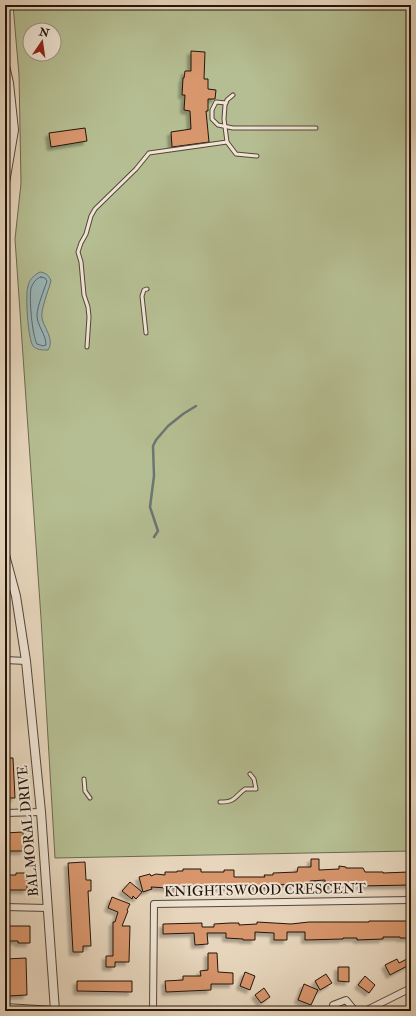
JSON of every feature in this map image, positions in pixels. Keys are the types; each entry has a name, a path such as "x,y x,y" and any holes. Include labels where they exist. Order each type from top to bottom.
{"street":[{"path":"5,66 9,83 14,130 5,183"},
{"name":"BALMORAL DRIVE","path":"5,556 16,596 26,661 41,812 55,1011"},
{"path":"5,660 26,661"},
{"path":"5,813 41,812"},
{"name":"KNIGHTSWOOD CRESCENT","path":"153,1011 154,904 411,900"},
{"path":"5,907 47,908"},
{"path":"365,1011 411,988"},
{"path":"333,1011 333,1005 346,1000 355,1011"},
{"path":"5,1007 55,1011 135,1011"}],"lane":[{"path":"234,96 229,98 226,103 224,119 227,142 236,154 257,156"},
{"path":"226,103 216,102 213,106 211,114 214,122 218,125 237,128 316,128"},
{"path":"87,347 89,323 88,307 84,295 81,262 78,252 95,209 136,169 149,153 227,142"},
{"path":"146,333 142,296 144,290 147,289"},
{"path":"220,802 233,800 245,789 256,789 254,779 250,774"},
{"path":"84,779 85,790 90,798"}],"green space":[{"path":"13,5 411,5 411,851 55,858 41,618 15,239 21,183 19,75"}],"water":[{"path":"40,272 47,275 51,281 43,305 42,315 43,322 50,338 50,346 48,350 38,349 33,346 28,326 28,286 32,278"}],"building":[{"path":"191,51 205,52 204,79 208,79 208,89 216,90 215,99 208,99 208,111 206,111 209,142 172,147 171,132 191,129 190,111 184,110 185,95 182,95 185,71 191,71"},
{"path":"85,128 87,141 51,147 49,133"},
{"path":"5,758 13,758 15,798 5,798"},
{"path":"23,832 24,851 5,851 5,833"},
{"path":"311,859 319,859 319,870 339,869 339,866 346,868 363,868 365,872 409,872 411,874 411,885 360,886 360,884 335,884 335,886 325,886 325,880 310,881 310,886 270,884 270,888 186,887 185,889 151,887 152,889 143,892 139,877 150,874 151,876 156,874 165,875 165,872 183,871 183,869 201,869 201,872 224,872 224,870 234,870 234,877 265,877 264,875 273,875 273,873 297,872 298,867 311,867"},
{"path":"85,862 86,880 91,880 91,891 88,891 91,946 83,946 83,952 73,952 68,863"},
{"path":"16,873 27,873 27,890 5,890 5,875 16,875"},
{"path":"130,882 142,892 136,899 133,896 132,899 122,891"},
{"path":"112,897 130,904 122,926 130,926 129,962 115,962 115,967 106,967 106,956 113,956 113,922 115,922 118,912 108,908"},
{"path":"409,921 411,922 410,938 383,937 383,939 357,940 357,938 343,938 305,940 305,932 287,932 287,940 274,940 274,933 255,932 255,940 243,940 226,938 226,933 207,933 208,944 195,945 194,933 163,934 163,924 202,923 202,927 214,927 214,924 230,923 239,923 239,925 257,924 257,922 291,924 309,922"},
{"path":"5,926 30,926 30,943 5,941"},
{"path":"208,953 217,953 218,972 233,973 233,984 211,984 211,990 166,992 165,981 183,980 183,976 201,976 200,971 208,970"},
{"path":"411,957 411,964 390,975 385,965 397,959 399,963"},
{"path":"26,958 27,995 8,996 6,959"},
{"path":"338,967 349,967 349,982 338,981"},
{"path":"245,972 255,976 250,990 240,986"},
{"path":"326,974 332,983 320,990 315,981"},
{"path":"365,976 375,985 369,993 358,985"},
{"path":"77,981 132,981 132,992 77,991"},
{"path":"304,984 318,990 311,1005 298,1000"},
{"path":"264,988 270,997 261,1003 255,995"}],"waterway":[{"path":"154,537 158,531 150,507 154,476 153,446 168,426 196,406"}]}
